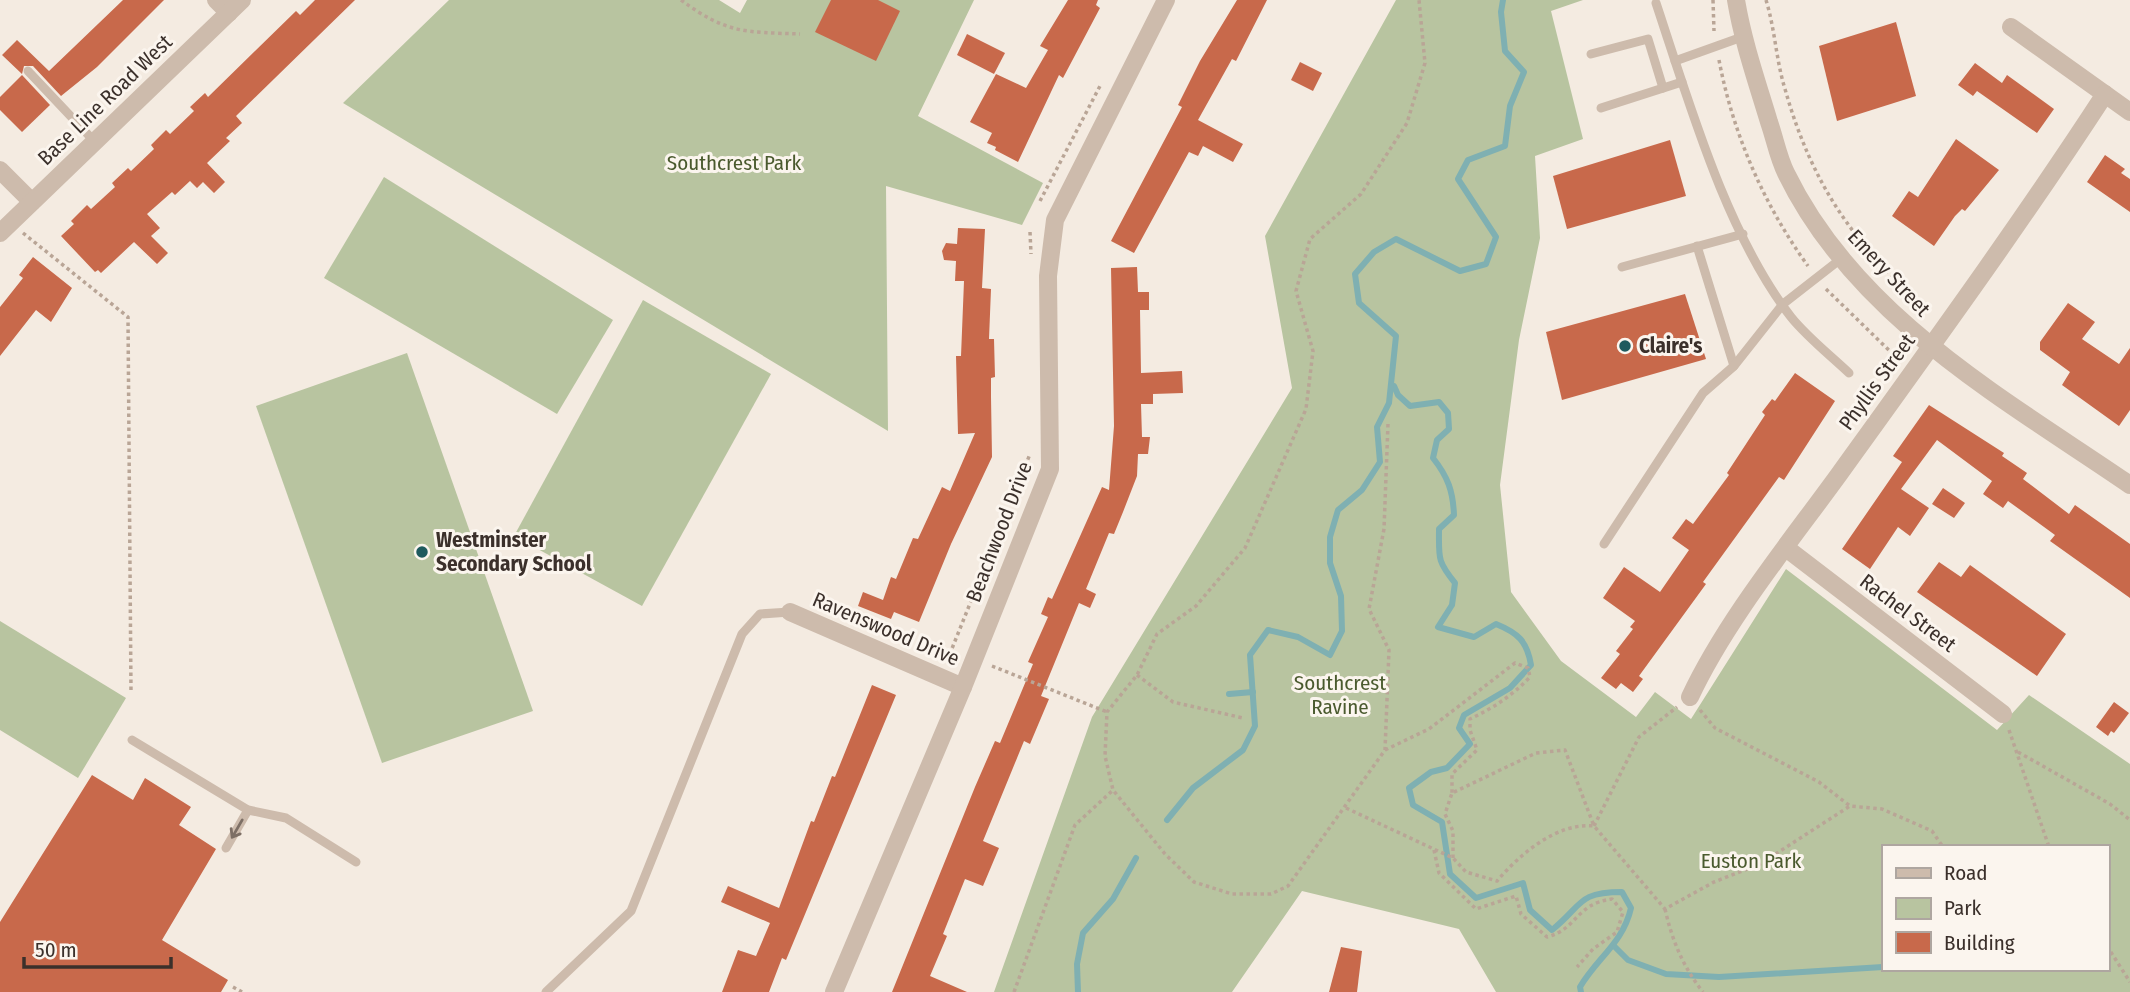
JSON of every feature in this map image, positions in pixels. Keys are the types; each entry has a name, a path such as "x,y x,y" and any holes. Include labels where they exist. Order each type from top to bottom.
{"street":[{"name":"Beachwood Drive","path":"834,992 963,687 1050,470 1048,276 1055,219 1166,0"},
{"name":"Emery Street","path":"1736,0 1742,37 1785,172 1842,258 1864,286 1930,348 2130,485"},
{"name":"Base Line Road West","path":"6,228 95,142 229,4"},
{"path":"2011,27 2130,112"},
{"name":"Phyllis Street","path":"1690,697 1704,667 1930,348 2105,94"},
{"path":"0,170 32,202"},
{"name":"Rachel Street","path":"1786,548 2003,714"},
{"name":"Ravenswood Drive","path":"790,612 963,687"}],"lane":[{"path":"1656,3 1707,155 1743,234 1791,317 1849,373"},
{"path":"1675,61 1742,37"},
{"path":"1591,54 1648,39 1663,88"},
{"path":"28,71 95,142"},
{"path":"1601,108 1682,82"},
{"path":"1622,267 1743,234"},
{"path":"1698,246 1734,366"},
{"path":"1604,544 1703,393 1734,366 1783,304 1842,258"},
{"path":"546,992 631,911 742,634 760,614 790,612"},
{"path":"132,740 248,810 286,818 356,862"},
{"path":"226,849 248,810"}],"path":[{"path":"681,0 708,20 738,32 800,34"},
{"path":"1419,0 1424,63 1407,123 1360,194 1310,239 1296,291 1313,351 1306,409 1245,548 1196,606 1157,634 1137,675 1107,712 1105,756 1113,790 1164,854 1194,882 1232,894 1271,894 1287,886 1327,828 1346,808 1385,750 1429,729 1515,663 1528,668 1530,677 1494,708 1470,719 1470,730 1477,750 1452,774 1452,793 1445,814 1453,831 1453,858"},
{"path":"1766,0 1785,89 1822,188 1850,228 1893,279 1927,310"},
{"path":"1040,201 1101,83"},
{"path":"6,228 128,317 131,692"},
{"path":"1030,232 1031,258"},
{"path":"1385,750 1389,650 1370,609 1384,528 1388,424"},
{"path":"941,677 1033,446"},
{"path":"986,663 1107,712"},
{"path":"1137,675 1172,702 1243,718"},
{"path":"1594,826 1639,737 1690,697 1715,728 1819,782 1850,806 1882,808 1933,831 1942,845"},
{"path":"2003,714 2048,845"},
{"path":"1452,793 1536,753 1565,750 1594,826 1665,909 1671,936 1690,976 1703,992"},
{"path":"2016,751 2110,804 2130,820"},
{"path":"1014,992 1075,825 1113,790"},
{"path":"1665,909 1714,882 1760,864 1850,806"},
{"path":"1346,808 1453,858 1466,872 1497,881 1515,860 1558,833 1594,826"},
{"path":"1434,850 1439,873 1476,909 1516,895 1521,914 1547,937 1561,934 1593,902 1612,899 1623,912 1617,932 1592,949 1577,967"},
{"path":"2109,949 2130,982"},
{"path":"233,987 242,992"}],"green space":[{"name":"Southcrest Park","path":"449,0 719,0 740,13 747,0 974,0 918,116 1043,183 1022,225 886,186 888,431 343,103"},
{"name":"Southcrest Ravine","path":"1396,0 1583,0 1551,11 1583,139 1535,156 1540,238 1519,340 1500,485 1511,592 1561,661 1636,717 1655,692 1691,719 1786,569 1997,730 2029,695 2130,764 2130,992 1496,992 1459,929 1302,891 1232,992 994,992 1092,717 1292,388 1265,236"},
{"path":"384,177 613,320 557,414 324,278"},
{"path":"643,300 771,374 642,606 514,536"},
{"path":"407,353 533,711 382,763 256,406"},
{"path":"0,621 126,698 78,778 0,730"}],"building":[{"path":"123,0 164,0 97,67 61,96 33,66 24,66 22,74 2,55 17,40 49,71"},
{"path":"315,0 355,0 236,116 242,123 226,138 230,141 207,163 225,182 214,193 203,182 197,188 190,181 175,195 172,192 147,214 160,228 151,236 168,253 157,264 134,242 101,273 98,270 95,272 61,236 74,224 71,221 87,205 91,209 115,187 112,183 128,168 131,171 154,149 151,145 166,130 170,134 194,111 190,107 205,93 208,97 296,11 300,15"},
{"path":"831,0 878,0 900,11 876,61 815,32"},
{"path":"1068,0 1098,0 1096,5 1100,8 1063,78 1059,75 1018,162 987,143 992,133 970,122 996,74 1026,88 1048,50 1040,46"},
{"path":"1237,0 1267,0 1236,61 1232,59 1198,120 1243,144 1233,162 1203,146 1198,156 1189,152 1134,253 1111,241 1182,107 1178,105 1200,61"},
{"path":"1896,22 1916,96 1837,121 1819,46"},
{"path":"967,34 1005,53 994,74 957,55"},
{"path":"1300,62 1322,73 1313,91 1291,80"},
{"path":"1975,63 2002,83 2007,75 2054,109 2037,133 1977,91 1973,96 1958,85"},
{"path":"22,75 50,105 22,132 0,110 0,97"},
{"path":"1956,139 1999,170 1965,211 1962,209 1955,216 1934,246 1892,216 1909,191 1918,197"},
{"path":"1670,140 1686,196 1567,229 1553,176"},
{"path":"2105,155 2125,169 2121,173 2130,179 2130,212 2087,182"},
{"path":"958,228 985,229 982,288 991,289 989,339 994,339 995,377 991,378 992,457 951,544 919,622 894,612 891,619 858,606 863,592 883,600 891,577 896,579 913,538 918,539 942,487 950,491 975,433 958,434 956,356 961,356 964,281 955,281 956,261 944,260 942,251 946,243 957,244"},
{"path":"33,257 72,288 51,322 36,310 0,356 0,307 23,278 19,275"},
{"path":"1137,267 1138,292 1149,292 1149,310 1140,310 1141,373 1182,371 1183,393 1153,394 1153,404 1141,404 1142,437 1150,437 1148,454 1138,454 1137,476 1114,534 1109,533 1086,589 1096,594 1090,608 1079,603 1041,696 1049,699 1030,744 1024,741 983,841 999,848 983,886 965,879 943,934 947,936 930,976 967,992 892,992 975,787 995,741 1000,743 1033,664 1028,662 1048,617 1041,614 1048,597 1052,599 1102,487 1109,490 1114,426 1111,268"},
{"name":"Claire's","path":"1685,294 1706,359 1562,400 1546,332"},
{"path":"2068,303 2095,322 2082,339 2119,364 2130,348 2130,410 2119,426 2062,385 2070,372 2040,350 2040,342"},
{"path":"1795,373 1835,401 1784,480 1779,477 1703,582 1706,584 1639,676 1643,679 1633,692 1621,683 1616,689 1601,678 1620,654 1616,651 1633,629 1630,627 1635,621 1603,598 1624,567 1660,592 1689,550 1672,538 1686,519 1693,524 1729,475 1727,473 1765,415 1762,412 1772,399 1775,401"},
{"path":"1929,405 2004,453 2002,456 2027,473 2023,479 2069,514 2075,505 2130,544 2130,598 2050,541 2055,535 2008,501 2003,508 1983,494 1992,481 1937,440 1901,489 1929,508 1910,536 1898,527 1870,569 1842,549 1902,462 1893,456"},
{"path":"1943,488 1965,503 1954,518 1932,504"},
{"path":"1939,562 1961,577 1970,565 2066,634 2037,676 1917,592"},
{"path":"872,685 896,695 786,960 782,958 769,992 722,992 738,950 756,956 770,923 721,902 728,886 779,908 811,821 814,822 832,776 835,777"},
{"path":"2114,702 2129,713 2114,733 2111,731 2108,736 2096,727"},
{"path":"92,775 133,800 145,778 191,807 179,825 216,849 162,940 228,980 221,992 0,992 0,922"},
{"path":"1341,947 1362,951 1357,992 1329,992"}],"waterway":[{"path":"1167,820 1193,788 1243,750 1255,726 1250,655 1268,630 1298,637 1330,655 1342,631 1341,596 1330,563 1330,537 1338,510 1362,490 1380,462 1377,427 1389,403 1396,336 1359,303 1355,274 1374,252 1396,239 1460,271 1486,264 1496,237 1458,179 1468,160 1505,146 1510,106 1524,72 1505,51 1501,12 1503,0"},
{"path":"1394,386 1398,395 1410,406 1439,402 1448,413 1449,429 1437,440 1433,458 1446,478 1452,499 1454,515 1439,529 1439,547 1442,564 1455,583 1452,605 1438,627 1474,637 1496,624 1520,639 1527,650 1531,665 1510,688 1464,715 1459,728 1470,744 1447,768 1431,772 1409,788 1413,805 1442,822 1450,874 1476,898 1523,883 1530,910 1552,930 1588,897 1622,892 1631,908 1627,920 1616,941 1580,987 1581,992"},
{"path":"1229,694 1253,692"},
{"path":"1078,992 1077,964 1083,933 1113,899 1136,858"},
{"path":"1615,947 1628,960 1666,974 1719,977 1882,967"}],"place":[{"name":"Claire's","path":"1625,346"},
{"name":"Westminster Secondary School","path":"422,552"}],"park label":[{"name":"Euston Park","path":"1751,861"}]}
